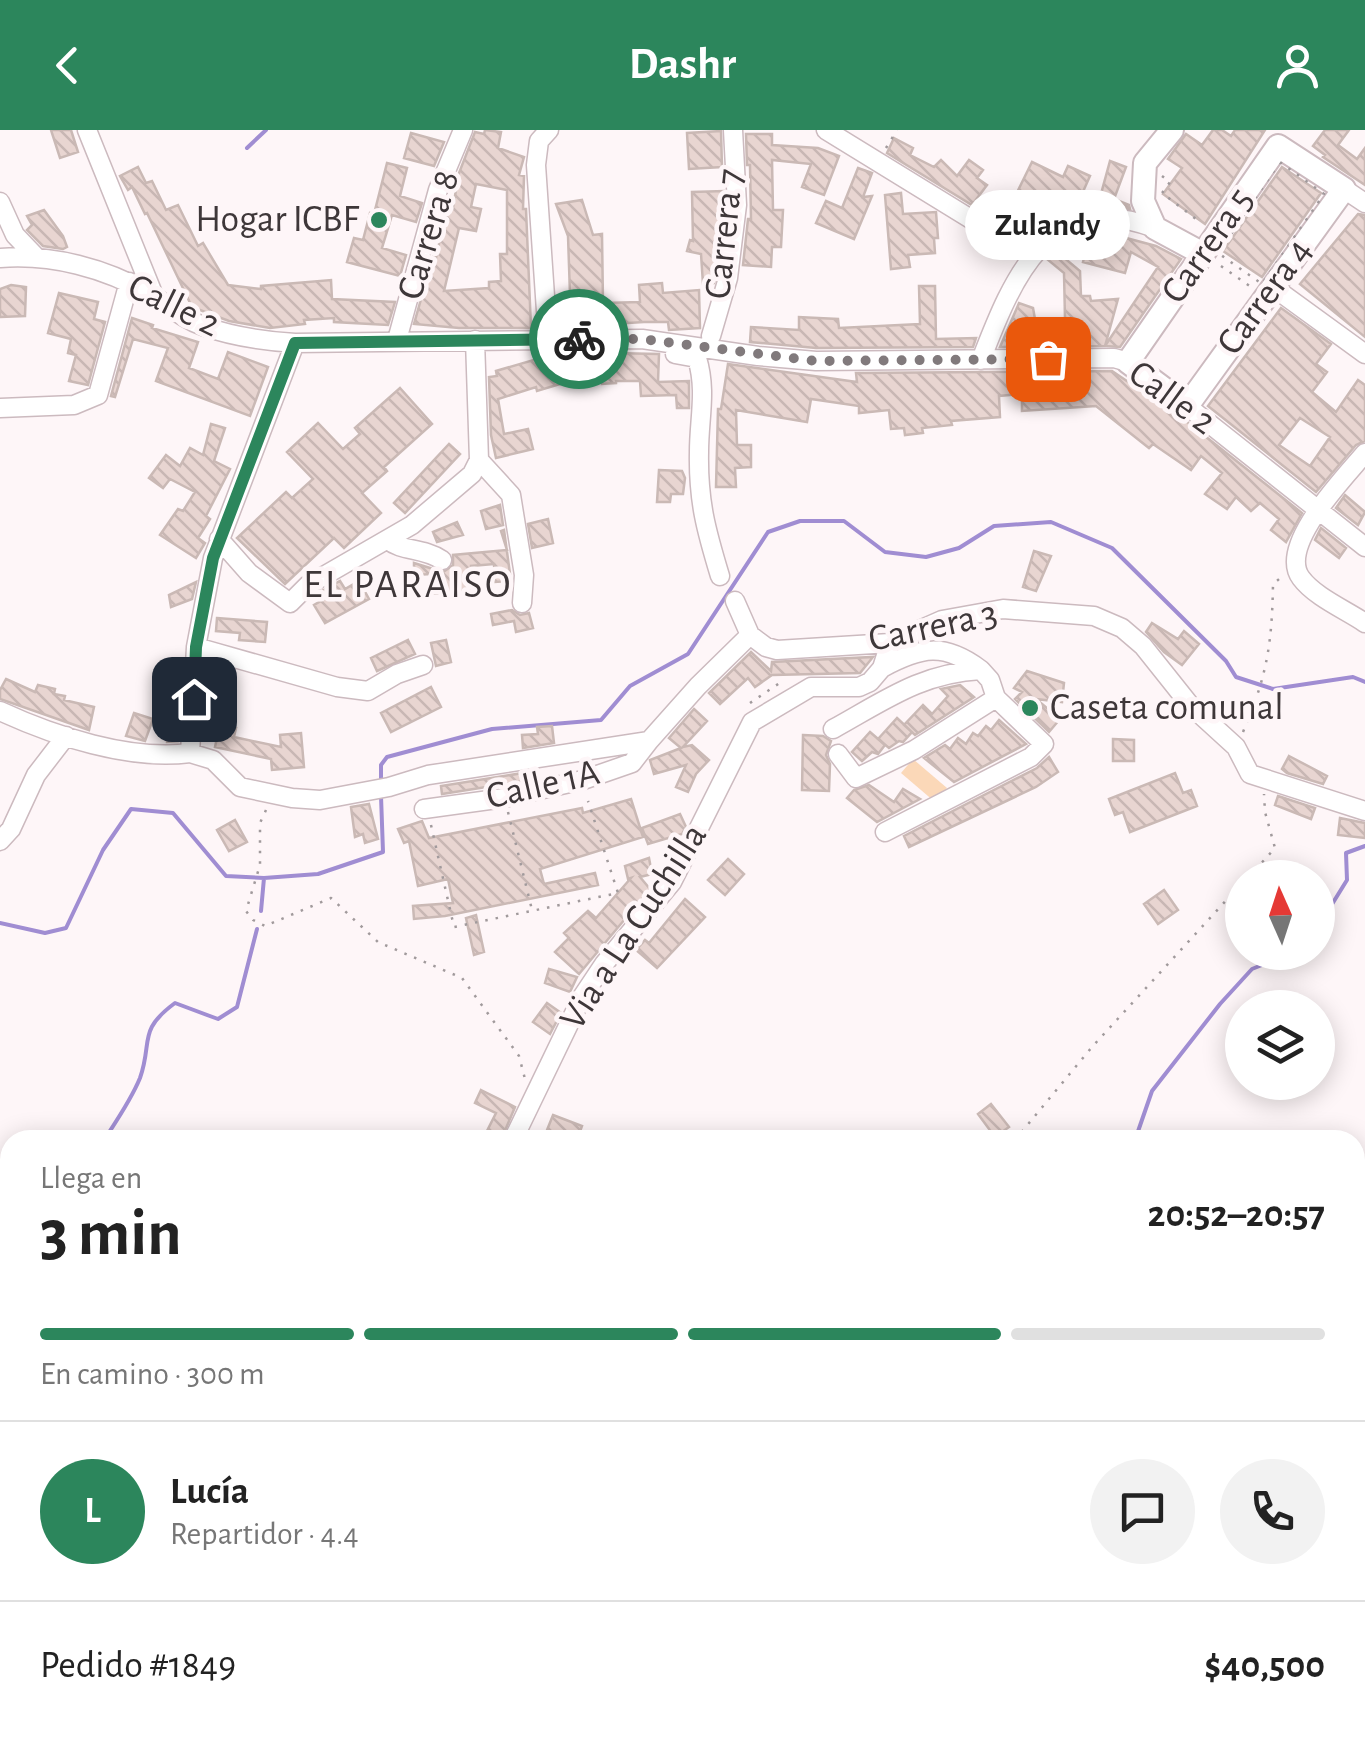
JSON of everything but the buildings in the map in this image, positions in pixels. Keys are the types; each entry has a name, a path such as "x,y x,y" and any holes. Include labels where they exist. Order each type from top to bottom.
{"main road":[{"name":"Carrera 5","path":"1155,228 1143,200 1142,174 1145,163 1172,130"},
{"name":"Carrera 5","path":"1128,362 1283,138"},
{"path":"1283,138 1344,189"},
{"name":"Carrera 4","path":"1187,406 1344,189"},
{"path":"1155,228 1203,254"},
{"name":"Calle 2","path":"1128,362 1187,406"}],"street":[{"path":"87,130 154,296"},
{"name":"Carrera 8","path":"398,340 438,190 462,130"},
{"path":"548,130 540,141 536,166 548,340"},
{"name":"Carrera 7","path":"711,336 728,278 737,205 733,130"},
{"path":"826,130 1031,256"},
{"path":"1344,189 1365,202"},
{"path":"0,202 14,235 37,258"},
{"path":"981,360 1031,256 1050,236 1074,222 1102,216 1155,228"},
{"name":"Calle 2","path":"0,258 67,262 129,282 202,326 250,340 660,341 816,361 1114,358 1128,362"},
{"path":"0,408 74,405 98,396 129,282"},
{"path":"1269,292 1365,354"},
{"path":"219,539 249,573 290,603 308,585 412,525 472,474 479,460 475,340"},
{"path":"660,341 672,353 725,360"},
{"path":"190,753 196,647 219,539 295,343"},
{"path":"697,358 704,381 699,451 701,514 720,576"},
{"name":"Calle 2","path":"1187,406 1365,547"},
{"path":"1365,452 1302,532 1296,565 1299,576 1310,587 1365,623"},
{"path":"479,460 511,495 524,575 522,603"},
{"path":"388,540 397,548 419,548 442,560"},
{"path":"0,711 36,728 66,736 164,756 190,753 213,760 240,787 320,800 428,775 650,740 750,636 734,601"},
{"name":"Carrera 3","path":"750,636 777,650 890,643 942,620 1003,609 1094,616 1122,628 1143,646 1190,705 1236,747 1250,774 1263,778"},
{"path":"876,675 890,643"},
{"path":"196,647 337,687 368,692 423,664"},
{"name":"Via a La Cuchilla","path":"518,1130 582,998 672,882 752,722 811,688 858,687 907,655 931,651 958,653 981,670"},
{"path":"833,729 930,676 981,670 990,680 996,698 1044,744 1030,757 884,832"},
{"path":"838,754 856,778 914,750 996,698"},
{"path":"0,841 11,829 36,775 66,736"},
{"name":"Calle 1A","path":"427,817 582,780 632,763 650,740"},
{"path":"1263,778 1365,812"}],"path":[{"path":"877,162 897,130"},
{"path":"1280,162 1324,194 1262,284 1238,268 1218,253 1280,162"},
{"path":"1170,182 1162,193 1201,224"},
{"path":"1203,254 1233,275 1269,292"},
{"path":"1233,275 1238,268"},
{"path":"1236,747 1257,699 1272,641 1273,584 1296,565"},
{"path":"1263,778 1265,812 1275,848 1264,860"},
{"path":"272,795 260,823 260,866 246,911 252,920 264,926 331,898 378,942 462,978 519,1056 530,1098 529,1110"},
{"path":"427,817 454,927 618,893 588,801"},
{"path":"508,810 532,910"},
{"path":"1023,1130 1092,1047 1225,902"}],"shaded area":[{"path":"913,759 947,788 935,802 901,773"}],"waterway":[{"path":"247,148 266,130"},
{"path":"381,782 381,765 387,757 492,729 601,720 630,686 688,654 768,532 800,521 844,521 885,552 926,557 959,548 994,526 1051,522 1112,548 1226,661 1236,677 1273,689 1353,677 1365,682"},
{"path":"0,923 45,933 66,928 103,850 131,809 173,813 226,876 264,878 318,874 383,852 381,796"},
{"path":"1335,899 1347,880 1346,853 1365,846"},
{"path":"261,911 264,878"},
{"path":"110,1130 136,1086 148,1037 163,1013 175,1003 218,1019 237,1007 257,929"},
{"path":"1138,1130 1152,1091 1251,970"}],"way so far":[{"path":"579,339 642,339 816,361 1048,359"}],"place":[{"name":"Hogar ICBF","path":"379,220"},
{"name":"Zulandy","path":"1048,359"},
{"name":"Caseta comunal","path":"1030,708"}],"district":[{"name":"EL PARAISO","path":"408,585"}],"route":[{"path":"194,699 196,647 213,558 295,343 579,339"}]}
